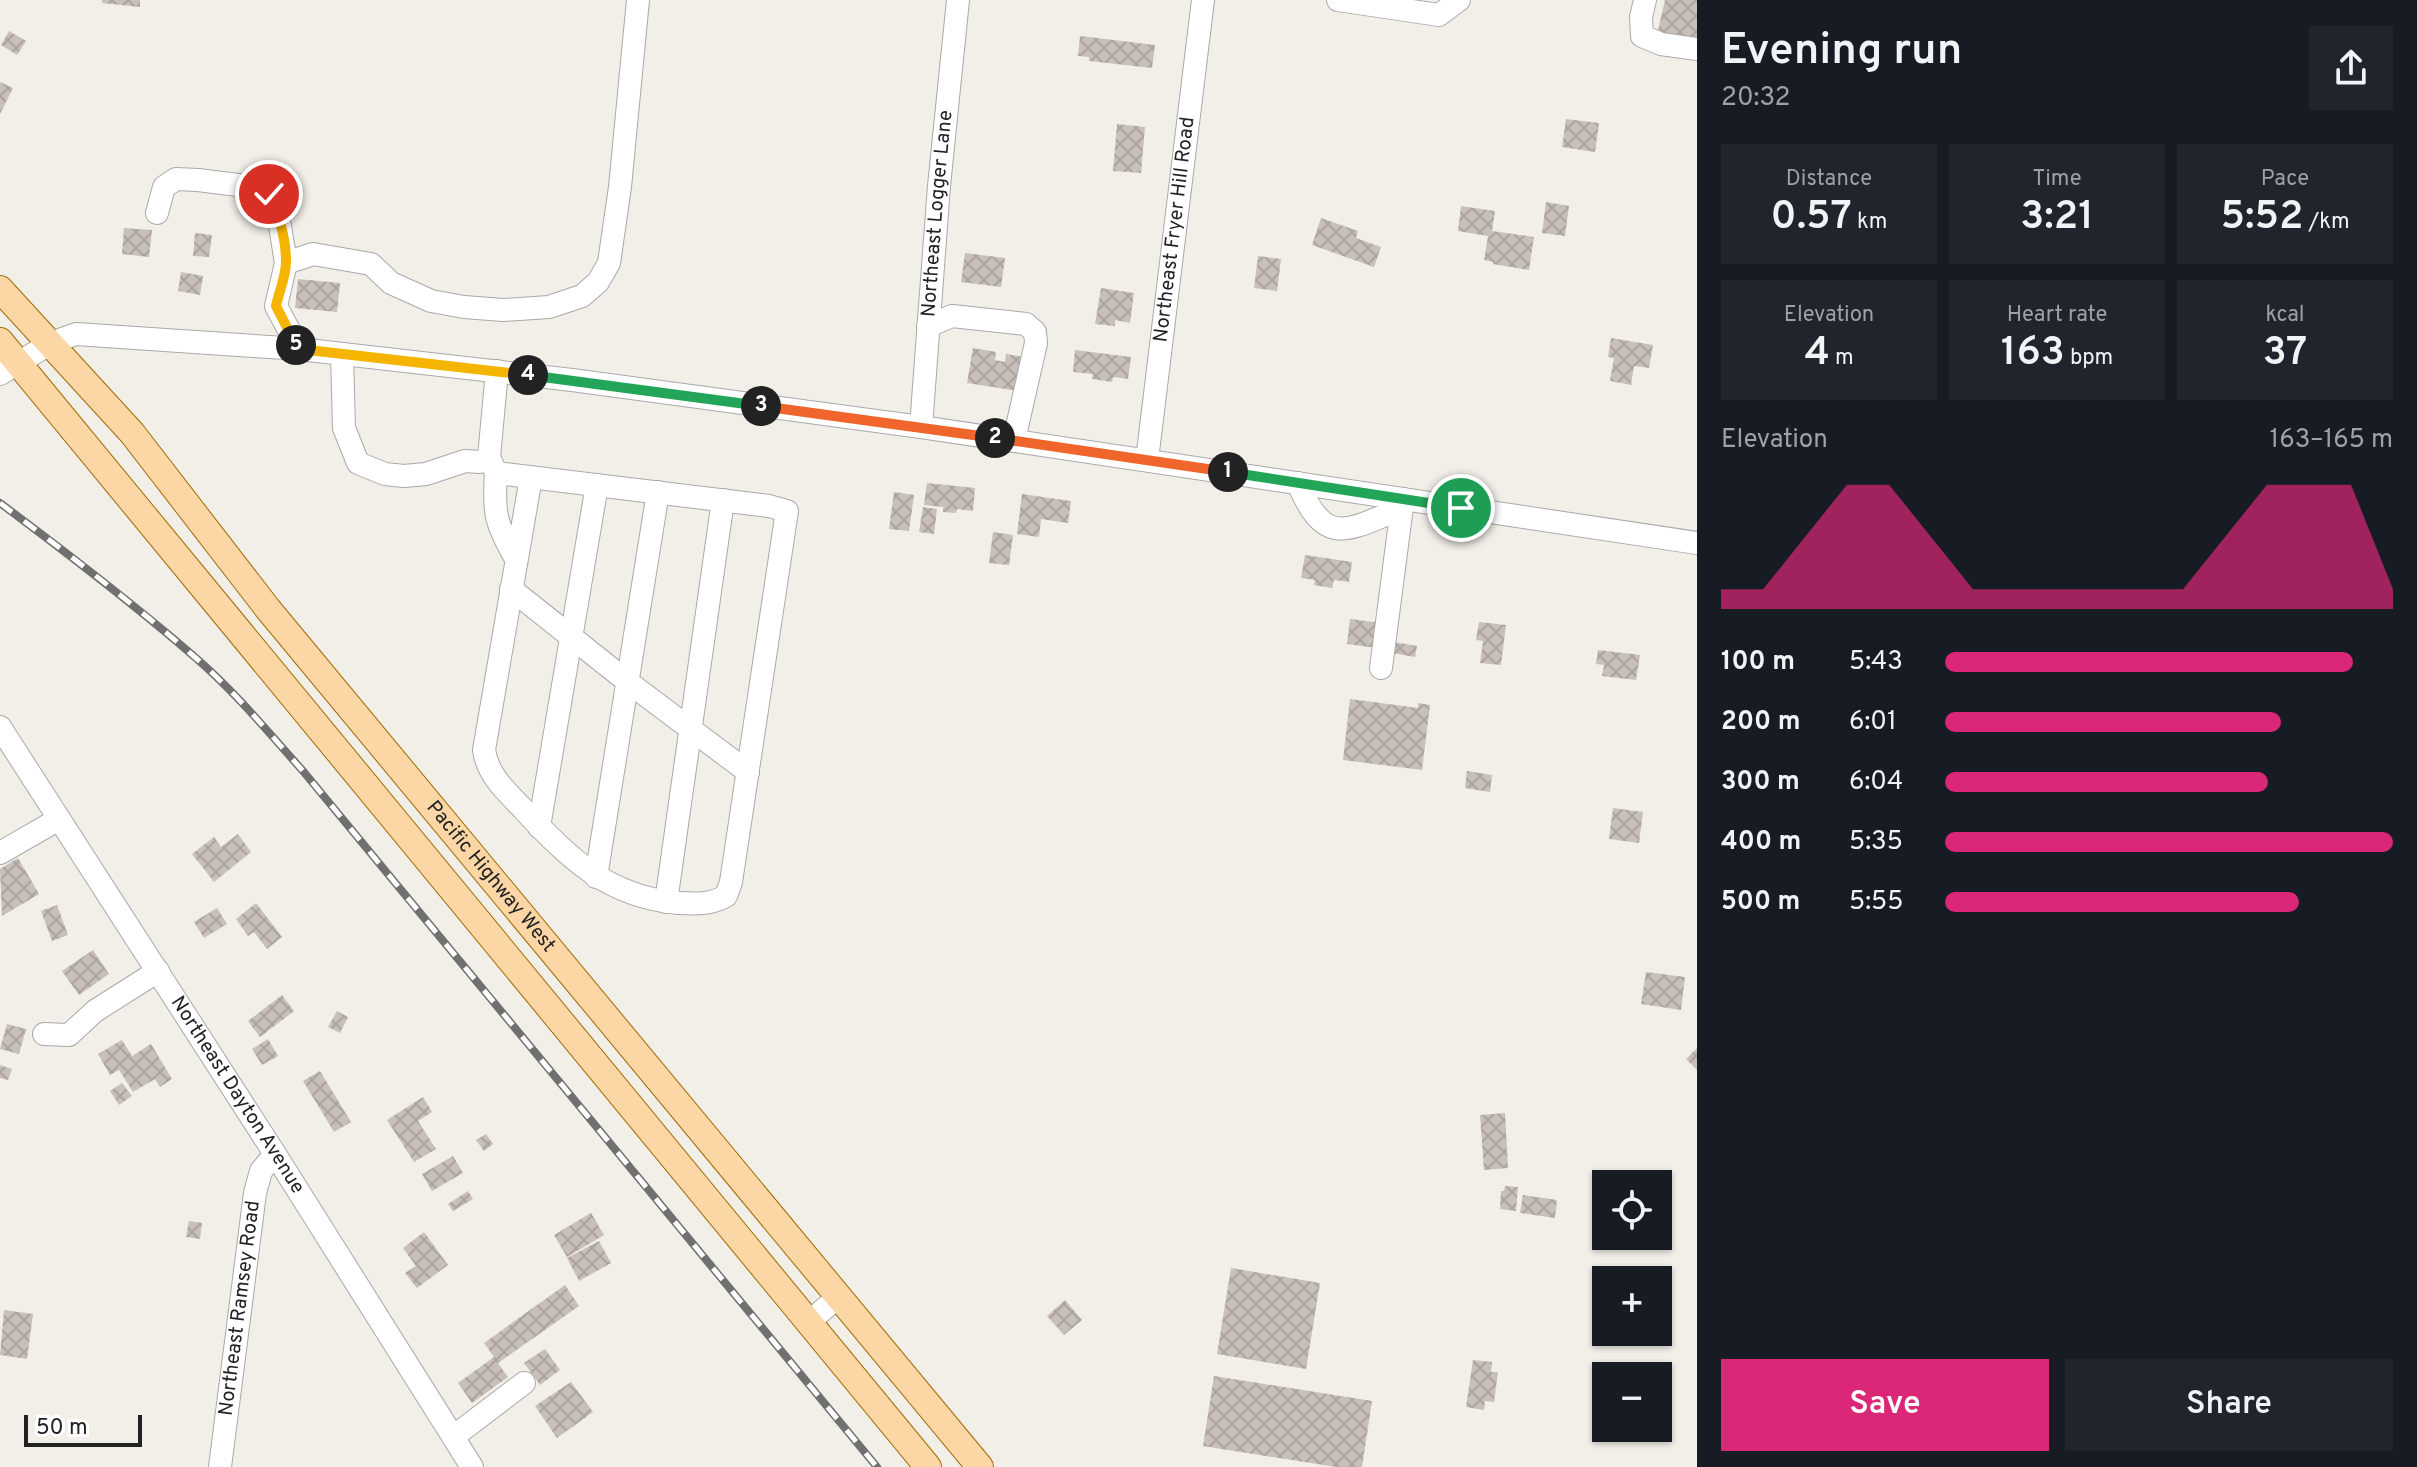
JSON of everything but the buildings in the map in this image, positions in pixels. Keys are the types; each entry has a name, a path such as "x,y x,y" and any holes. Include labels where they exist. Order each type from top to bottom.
{"main road":[{"name":"Pacific Highway West","path":"0,289 132,433 268,609 980,1467"},
{"name":"Pacific Highway West","path":"0,341 9,368 928,1467"}],"street":[{"path":"286,263 313,254 371,264 391,283 431,301 464,307 503,310 549,307 582,296 598,282 609,263 620,187 638,0"},
{"name":"Northeast Logger Lane","path":"921,427 939,186 958,0"},
{"name":"Northeast Fryer Hill Road","path":"1147,460 1203,0"},
{"path":"1338,0 1439,15 1459,0"},
{"path":"1645,0 1641,17 1642,36 1661,44 1697,49"},
{"path":"157,213 164,187 176,179 254,187 269,194 275,205 286,263 276,306 299,349"},
{"path":"928,326 952,316 1026,324 1035,332 1036,343 1014,440"},
{"path":"9,368 51,343 76,334 299,349 497,371 921,427 1298,483 1402,503 1697,543"},
{"path":"342,354 344,428 358,463 385,474 426,474 465,461 480,462 531,477 769,506 787,511 731,882 726,896 712,903 666,902 633,896 596,877 539,827 486,765 484,750 531,477"},
{"path":"497,371 492,465 494,508 497,523 516,559"},
{"path":"1298,483 1308,508 1327,525 1342,530 1402,503"},
{"path":"539,827 597,485"},
{"path":"596,877 658,492"},
{"path":"666,902 723,500"},
{"path":"1381,668 1402,503"},
{"path":"511,589 748,772"},
{"name":"Northeast Dayton Avenue","path":"0,727 472,1467"},
{"path":"0,853 59,819"},
{"path":"44,1034 69,1035 95,1011 158,971"},
{"name":"Northeast Ramsey Road","path":"220,1467 255,1193 261,1171 275,1154"},
{"path":"809,1322 839,1296"},
{"path":"453,1437 524,1383"}],"railway":[{"path":"0,503 173,639 252,714 303,771 877,1467"}],"route":[{"path":"269,194 275,205 286,263 276,306 299,349 572,380 921,427 1461,508"}]}
